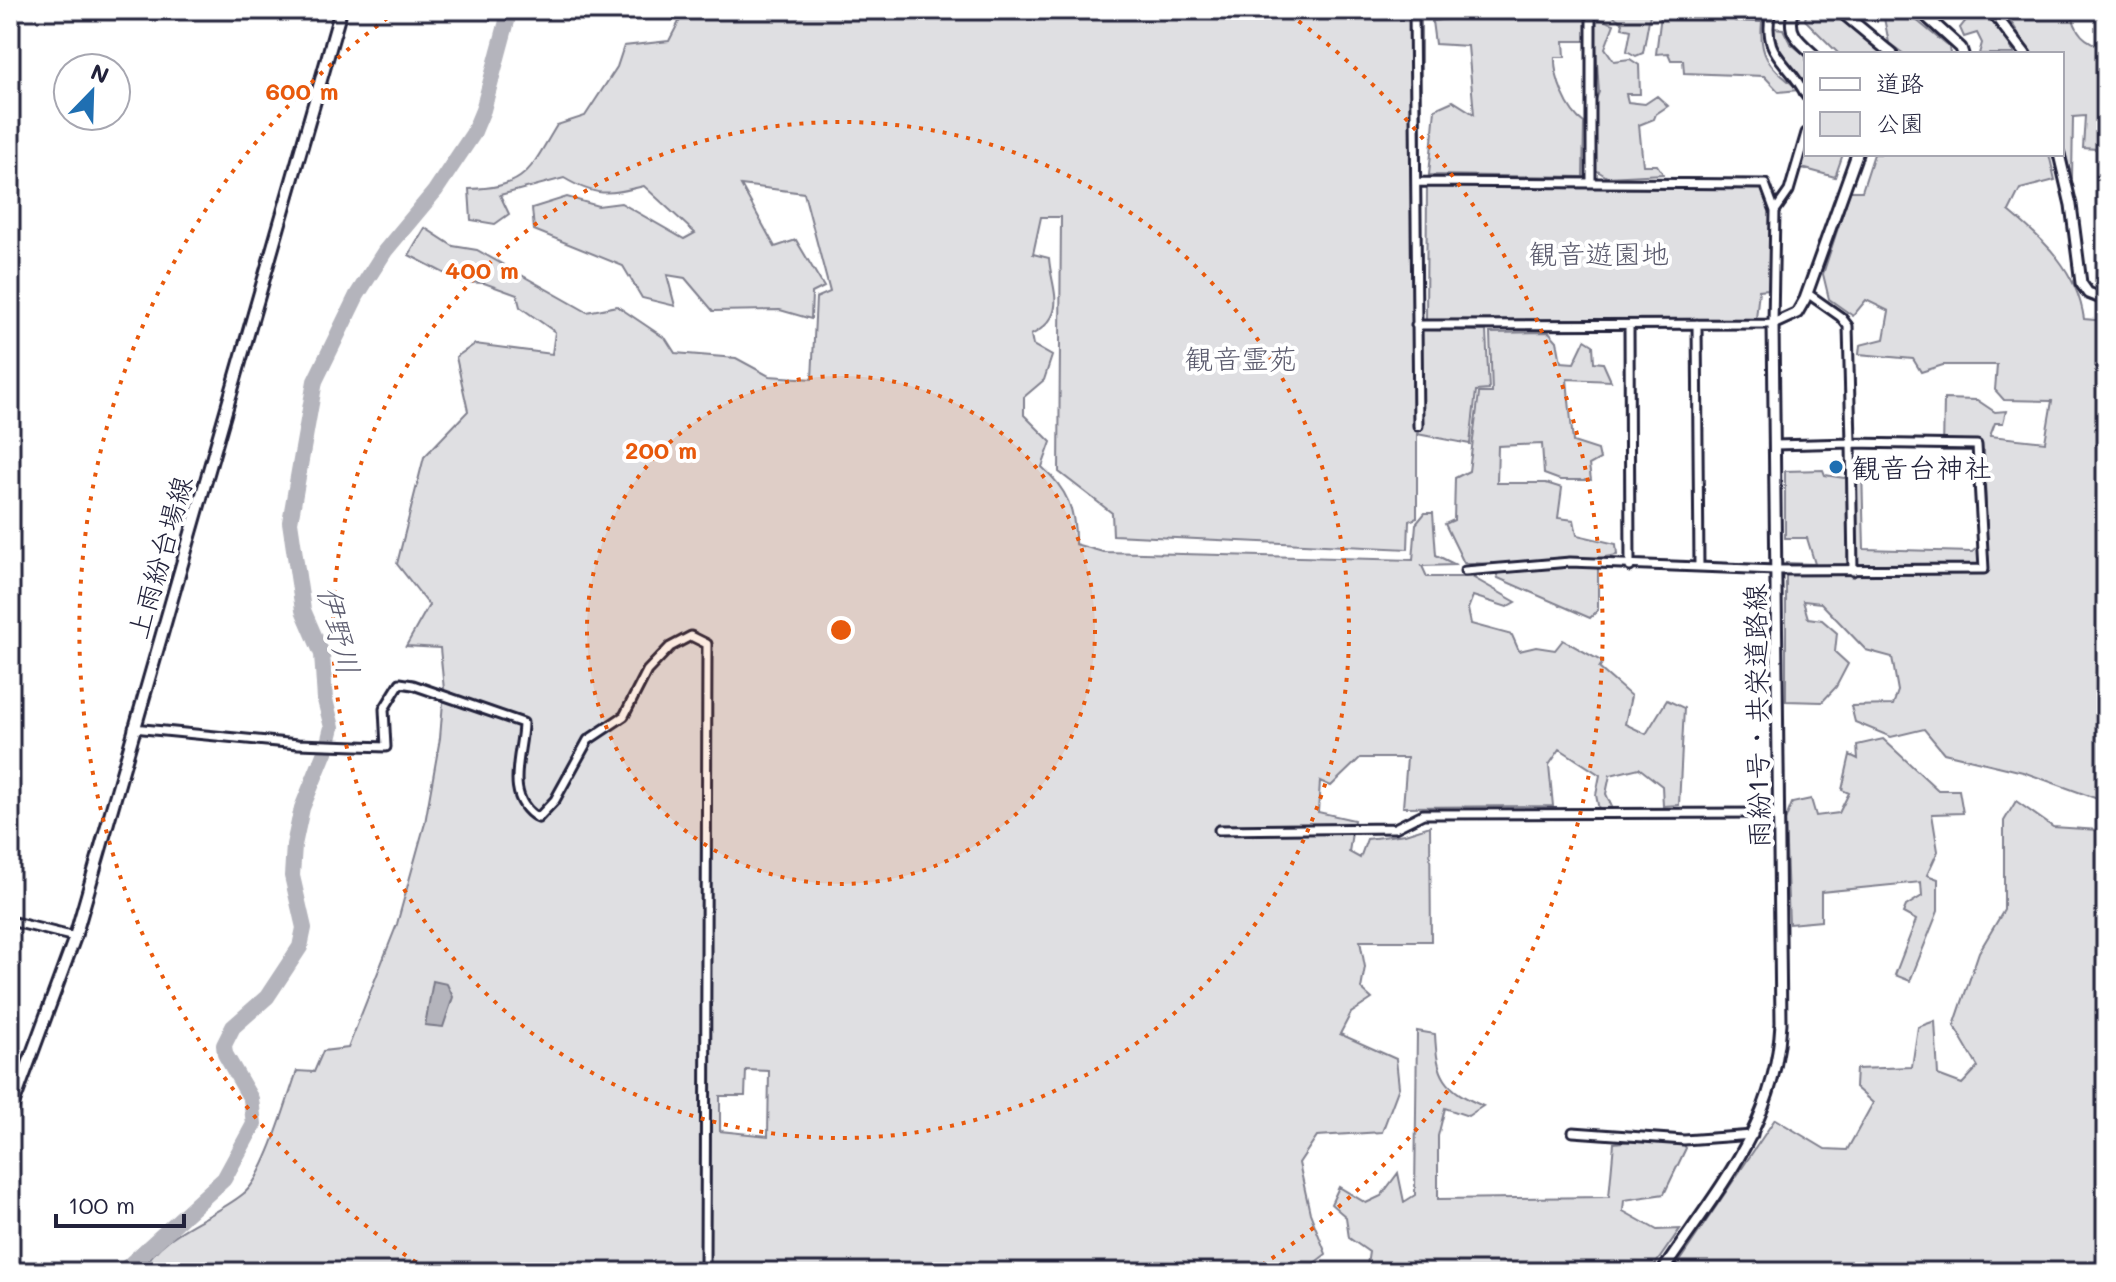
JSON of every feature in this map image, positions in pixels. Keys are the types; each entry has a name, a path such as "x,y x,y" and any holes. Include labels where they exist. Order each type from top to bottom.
{"main road":[{"name":"上雨紛台場線","path":"10,1113 75,937 341,10"}],"street":[{"path":"1414,10 1418,426"},
{"path":"1591,10 1591,183"},
{"path":"1771,10 1768,32 1771,49 1804,93"},
{"path":"1794,10 1790,22 1792,32 1811,52"},
{"path":"1839,10 1890,52"},
{"path":"1919,10 1962,52"},
{"path":"1991,10 2023,52"},
{"path":"1775,211 1789,191 1804,140"},
{"path":"1416,325 1773,324 1797,313 1807,293 1856,156"},
{"path":"2059,156 2071,205 2081,283 2088,293 2106,300"},
{"path":"1416,182 1765,184 1775,211 1773,324"},
{"path":"1807,293 1841,317 1848,326 1853,571"},
{"path":"1697,324 1699,567"},
{"name":"雨紛1号・共栄道路線","path":"1662,1272 1753,1135 1769,1100 1780,1053 1773,324"},
{"path":"1629,325 1630,567"},
{"path":"1465,571 1542,563 1776,570 1984,569 1977,445 1775,445"},
{"path":"133,728 298,744 386,747 384,709 392,691 400,683 471,703 523,723 516,776 530,813 538,818 555,800 588,740 624,716 647,671 670,647 691,636 707,644 705,1272"},
{"path":"1219,830 1395,828 1423,814 1779,813"},
{"path":"10,921 75,937"},
{"path":"1573,1132 1684,1140 1753,1135"}],"green space":[{"name":"観音霊苑","path":"685,10 1587,10 1587,41 1564,41 1565,57 1555,57 1563,93 1572,111 1584,123 1583,177 1429,175 1435,109 1453,101 1474,114 1468,46 1435,44 1432,21 1449,19 1421,18 1421,330 1486,331 1489,390 1476,391 1470,444 1417,434 1417,518 1409,521 1408,549 1113,535 1112,513 1059,472 1061,217 1041,217 1033,254 1049,258 1055,301 1051,319 1031,335 1033,345 1052,356 1044,380 1024,397 1024,415 1051,442 1042,467 1068,501 1074,521 1075,544 1103,552 1413,560 1416,524 1425,513 1433,513 1436,555 1456,565 1422,566 1427,577 1472,577 1516,602 1507,607 1473,596 1468,609 1471,624 1512,635 1519,651 1536,647 1555,650 1563,640 1603,662 1599,668 1631,696 1625,724 1646,734 1667,700 1684,708 1679,805 1663,806 1662,786 1639,768 1610,775 1606,794 1612,807 1599,810 1596,795 1600,775 1560,749 1549,765 1553,806 1403,807 1407,758 1360,758 1331,786 1320,781 1318,812 1354,820 1349,852 1360,858 1367,839 1405,834 1430,826 1431,941 1360,941 1365,967 1361,989 1372,999 1351,1013 1340,1034 1396,1059 1399,1087 1382,1132 1317,1136 1299,1163 1310,1213 1326,1254 1309,1267 1319,1272 142,1272 150,1258 173,1237 230,1203 251,1185 267,1155 297,1071 314,1072 323,1051 348,1048 397,924 425,823 440,738 444,690 440,648 406,646 429,605 397,564 424,457 468,411 456,357 475,344 552,354 555,332 520,307 517,295 484,283 461,282 409,255 425,228 453,246 477,250 587,312 617,306 666,339 675,353 736,358 769,376 812,379 816,298 830,292 804,193 741,185 775,247 796,240 824,287 812,293 811,319 780,310 713,311 685,278 667,275 675,306 642,298 623,266 534,230 532,208 567,197 598,206 621,203 684,239 695,233 644,186 602,192 585,189 564,178 500,195 509,214 495,224 471,220 469,189 503,185 525,173 557,125 585,116 617,67 624,46 669,41","holes":["746,1070 769,1071 768,1136 720,1131 720,1096 745,1096"]},
{"path":"1605,10 1733,10 1735,21 1762,22 1762,45 1769,62 1799,90 1779,92 1764,76 1684,73 1683,60 1671,60 1668,53 1656,54 1661,15 1650,14 1643,53 1636,56 1627,51 1631,30 1622,28 1623,23"},
{"path":"1807,10 1829,14 1882,52 1837,52 1805,20"},
{"path":"1878,10 1904,10 1949,47 1950,52 1901,52 1889,43 1884,18"},
{"path":"1958,10 1983,10 2006,37 2013,52 1980,52 1982,43 1977,33 1964,37 1960,28 1967,19"},
{"path":"2011,10 2071,10 2082,35 2106,48 2106,222 2097,149 2083,148 2085,116 2073,117 2072,179 2064,149 2064,52 2031,52 2009,19"},
{"path":"1594,17 1614,24 1605,48 1614,61 1630,59 1639,65 1640,94 1626,94 1628,102 1645,104 1657,96 1668,106 1654,119 1639,125 1643,165 1657,165 1663,174 1607,177 1596,170 1595,102 1599,92"},
{"path":"1774,28 1783,29 1790,43 1804,54 1804,83 1777,50"},
{"path":"1805,156 1842,156 1835,177 1802,168"},
{"path":"1873,156 2049,156 2055,180 2020,189 2009,211 2057,258 2074,286 2084,319 2106,321 2106,802 2023,772 1944,753 1924,729 1891,737 1855,722 1851,706 1893,705 1898,691 1892,657 1866,650 1821,603 1803,601 1808,618 1822,620 1837,633 1835,652 1848,664 1836,687 1822,702 1786,701 1786,563 1815,564 1807,538 1785,538 1785,471 1823,470 1825,475 1844,478 1862,467 1864,549 1972,552 1987,540 1984,451 1943,451 1944,399 1977,400 1995,412 2006,411 2003,423 1995,423 1990,436 2045,442 2052,401 2004,400 1995,390 1997,365 1943,365 1921,372 1913,359 1859,354 1860,345 1884,339 1889,311 1866,300 1853,316 1829,299 1823,274 1850,191 1862,191"},
{"name":"観音遊園地","path":"1427,187 1763,187 1772,212 1768,289 1759,290 1756,319 1426,320"},
{"path":"1549,332 1557,341 1561,362 1574,363 1585,340 1593,345 1594,362 1603,363 1611,381 1567,379 1573,442 1598,450 1600,459 1589,465 1591,480 1560,480 1544,474 1542,444 1498,446 1497,483 1546,483 1562,488 1558,518 1574,520 1577,535 1616,544 1617,555 1598,558 1598,610 1590,618 1498,578 1496,572 1537,565 1464,563 1445,524 1454,520 1455,478 1469,471 1479,393 1492,393 1490,333"},
{"path":"1883,739 1938,790 1959,790 1963,813 1932,814 1938,851 1927,875 1938,879 1938,911 1910,981 1895,975 1916,920 1903,913 1906,906 1922,896 1921,882 1821,892 1821,921 1789,924 1785,821 1792,803 1811,799 1816,816 1839,813 1849,793 1842,790 1850,755 1858,759 1857,745"},
{"path":"2016,801 2053,827 2099,830 2101,853 2106,852 2106,1272 1672,1272 1775,1119 1825,1149 1847,1150 1873,1103 1855,1087 1856,1069 1912,1067 1918,1027 1935,1021 1938,1075 1962,1084 1978,1067 1954,1026 1979,952 2004,910 2004,821"},
{"path":"1417,1031 1435,1034 1438,1061 1445,1080 1459,1094 1483,1106 1468,1116 1445,1108 1438,1136 1438,1199 1609,1197 1614,1143 1678,1136 1686,1148 1664,1194 1624,1200 1623,1211 1657,1230 1680,1229 1650,1272 1366,1272 1369,1252 1349,1238 1346,1217 1331,1204 1339,1187 1366,1203 1381,1196 1398,1173 1404,1202 1415,1195"}],"shaded area":[{"path":"433,981 447,984 453,997 443,1027 425,1025"}],"waterway":[{"name":"伊野川","path":"122,1272 224,1179 254,1124 251,1099 225,1054 224,1045 233,1027 267,997 300,947 304,928 292,876 294,845 302,808 332,727 325,700 322,654 303,610 290,522 315,381 357,295 385,251 435,191 473,134 483,110 510,10"}],"place":[{"name":"観音台神社","path":"1836,467"}]}
